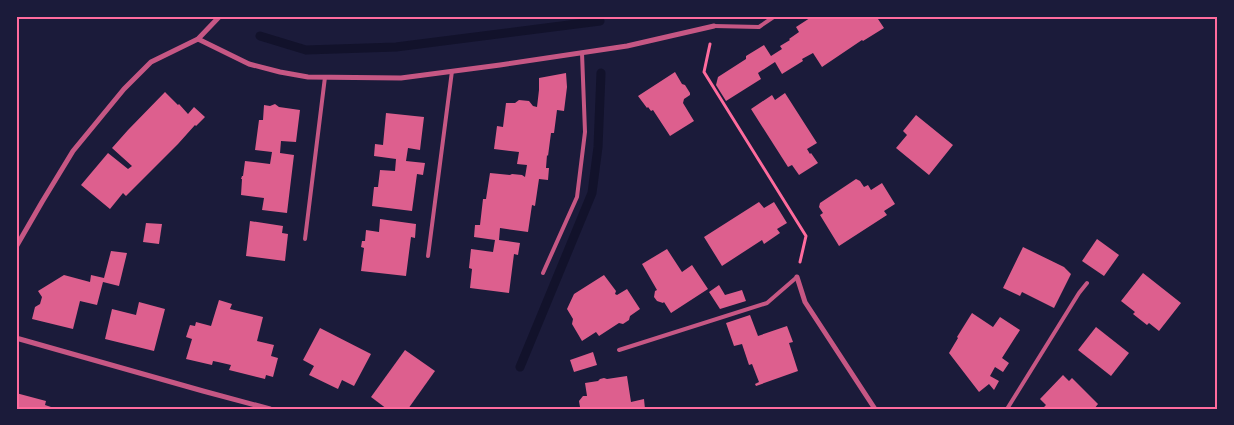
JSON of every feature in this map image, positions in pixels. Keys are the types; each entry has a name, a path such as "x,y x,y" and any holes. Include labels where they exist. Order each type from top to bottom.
{"street":[{"path":"16,247 73,151 124,89 151,62 198,39 220,16"},
{"path":"198,39 249,64 308,78 401,78 627,46 714,26"},
{"path":"797,277 805,302 875,409"},
{"path":"16,338 270,409"}],"lane":[{"path":"714,26 759,26 774,16"},
{"path":"542,273 576,197 585,132 582,53"},
{"path":"428,256 452,72"},
{"path":"305,239 325,77"},
{"path":"619,350 767,303 797,277"},
{"path":"1007,409 1087,283"}],"path":[{"path":"714,26 704,72 806,236 797,277"}],"building":[{"path":"813,16 876,16 884,28 862,40 822,67 813,53 782,74 775,62 758,73 761,79 726,101 716,85 718,77 764,45 771,56 782,49 780,46 799,32 796,27"},
{"path":"675,72 690,93 683,103 694,121 670,136 653,110 651,111 647,108 638,96"},
{"path":"566,73 567,87 564,111 557,110 554,133 551,133 547,155 546,168 549,168 548,180 539,179 535,206 532,205 528,232 500,228 499,240 520,243 518,255 514,254 509,293 470,288 472,269 469,268 471,249 493,252 495,240 474,237 475,225 480,225 483,199 486,199 490,173 522,175 525,177 527,165 517,164 519,152 494,149 497,126 503,127 506,103 515,103 519,100 529,101 533,106 537,107 539,78"},
{"path":"165,92 188,114 194,107 205,117 126,196 123,193 110,209 81,185 108,153 128,169 132,166 112,148"},
{"path":"785,93 817,143 807,149 818,163 799,175 792,165 788,167 751,109 772,95 775,100"},
{"path":"275,104 279,107 300,110 296,142 281,141 280,153 294,155 287,213 262,210 264,198 241,195 241,179 245,161 270,164 272,152 255,150 259,120 263,120 264,105 270,106"},
{"path":"386,113 424,117 420,150 408,148 406,161 425,163 423,175 417,174 412,211 372,206 374,187 378,187 380,170 395,171 396,159 374,156 375,144 383,145"},
{"path":"916,115 953,145 929,175 896,148 907,135 903,131"},
{"path":"856,179 864,187 868,185 871,190 882,183 895,204 884,211 887,215 839,246 820,215 823,213 819,207 820,203"},
{"path":"759,202 764,208 774,202 787,223 777,229 780,233 764,244 762,240 722,266 704,237"},
{"path":"380,219 416,224 415,238 411,237 406,276 361,271 364,248 361,247 362,241 365,241 366,230 379,232"},
{"path":"250,221 283,226 282,233 288,234 285,261 246,256"},
{"path":"146,223 162,224 159,244 143,242"},
{"path":"1097,239 1119,255 1104,276 1082,261"},
{"path":"1023,247 1064,267 1071,274 1054,308 1022,292 1020,296 1003,288"},
{"path":"667,249 682,272 692,265 708,289 671,313 664,302 657,301 654,297 657,290 642,264"},
{"path":"111,251 127,253 119,286 103,282 97,305 80,301 73,329 32,319 35,307 40,304 42,297 38,291 64,275 90,282 91,275 104,278"},
{"path":"1143,273 1181,303 1159,331 1149,323 1147,325 1133,314 1135,312 1121,301"},
{"path":"604,275 616,291 615,294 617,295 627,289 640,309 623,324 619,323 599,336 596,332 582,341 572,324 573,319 567,309 574,294"},
{"path":"719,285 725,295 742,290 746,301 720,309 709,292"},
{"path":"219,300 232,304 230,309 263,317 257,341 274,345 271,356 278,358 273,377 266,375 265,379 229,370 231,365 213,361 212,365 186,359 192,339 186,337 190,325 195,326 196,322 211,326"},
{"path":"139,302 165,309 154,351 105,339 112,309 136,315"},
{"path":"972,313 993,327 1000,317 1020,330 1002,358 1009,363 1003,372 995,367 990,376 999,381 994,390 989,384 979,392 949,353"},
{"path":"750,315 758,336 787,326 793,342 789,343 798,371 756,386 755,384 759,382 752,364 749,365 742,344 734,346 726,323"},
{"path":"1096,327 1129,353 1111,376 1078,350"},
{"path":"320,328 371,354 354,386 342,380 338,389 309,375 314,366 303,360"},
{"path":"405,350 435,371 408,409 387,409 371,397"},
{"path":"593,352 597,365 574,372 570,360"},
{"path":"1063,375 1069,381 1072,378 1098,404 1094,409 1043,408 1046,405 1040,399"},
{"path":"627,376 631,402 644,399 645,409 584,409 580,407 579,401 583,396 587,396 585,383 604,378"},
{"path":"16,393 46,401 45,405 57,409 16,409"}],"waterway":[{"path":"260,36 306,50 396,47 600,21"},
{"path":"520,367 592,193 598,147 601,73"}]}
